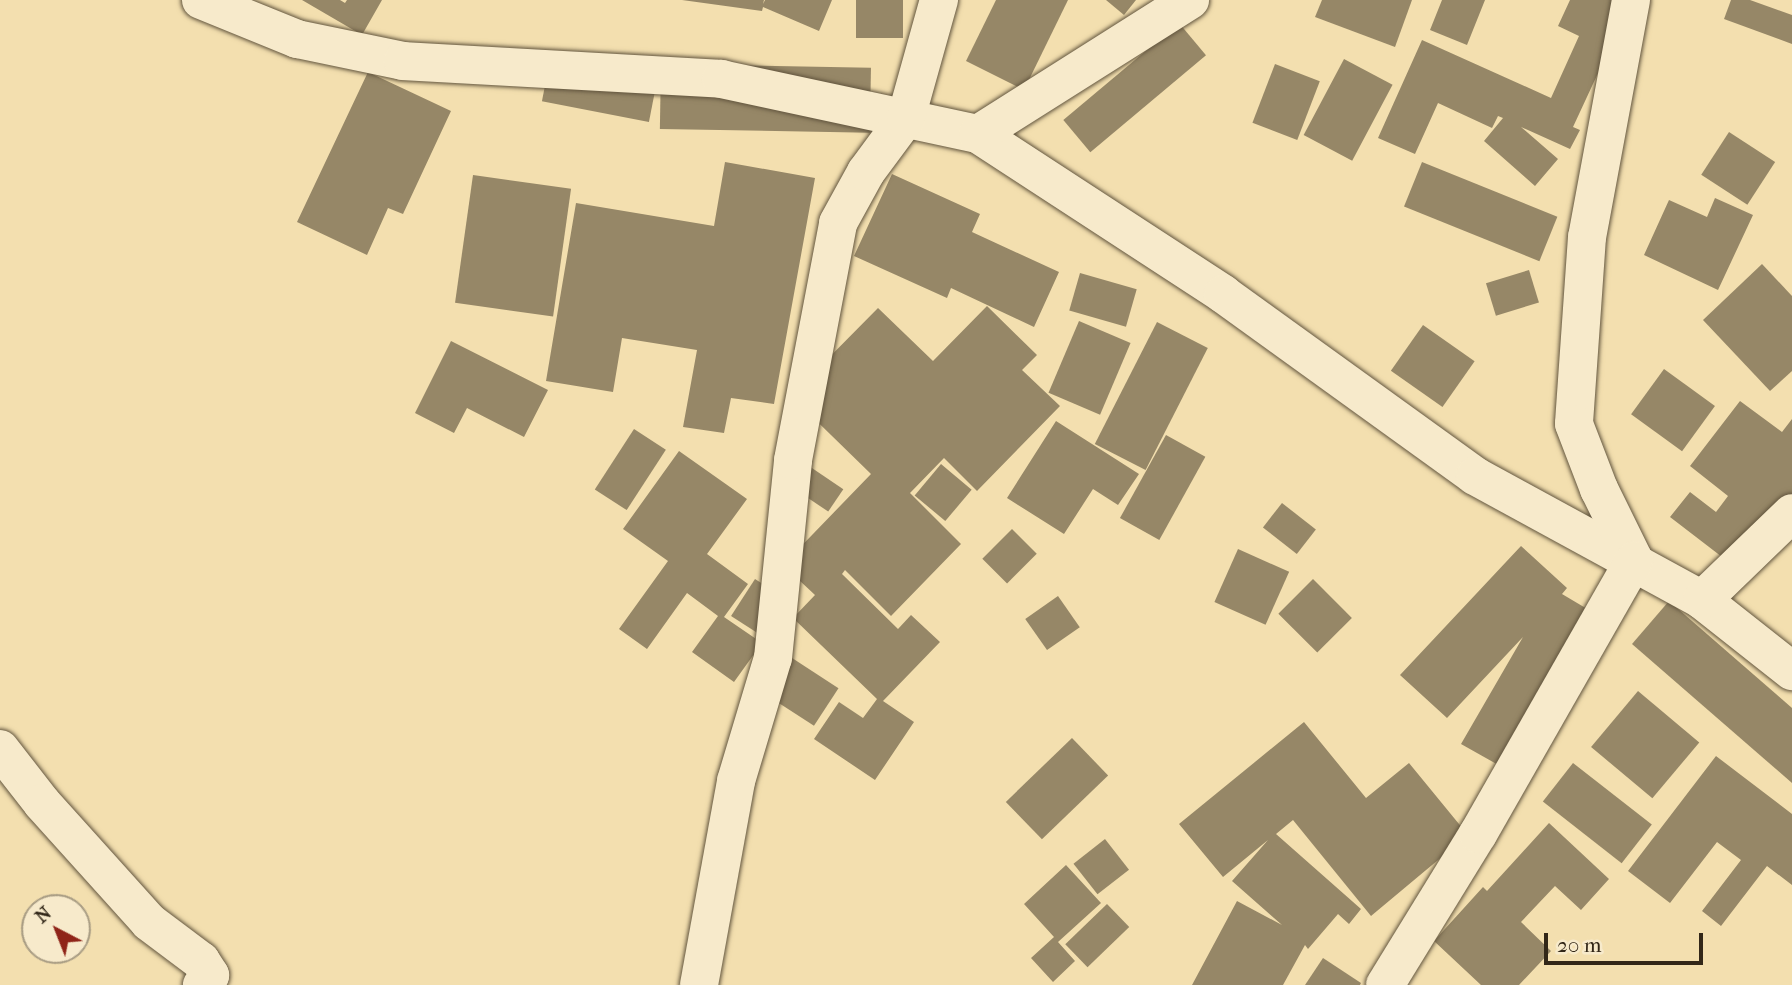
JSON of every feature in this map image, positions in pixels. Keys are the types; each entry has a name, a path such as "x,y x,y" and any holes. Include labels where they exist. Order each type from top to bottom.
{"street":[{"path":"201,0 297,39 403,61 721,79 978,134 1223,293 1475,476 1702,600 1792,671"},
{"path":"699,985 736,781 773,658 793,460 838,223 866,173 906,118 939,0"},
{"path":"978,134 1190,0"},
{"path":"1631,0 1587,237 1574,424 1599,489 1634,561"},
{"path":"1702,600 1792,513"},
{"path":"1385,985 1478,834 1634,561"},
{"path":"0,749 42,803 149,922 201,961 210,975 202,985"}],"building":[{"path":"302,0 340,0 345,3 347,0 382,0 362,35"},
{"path":"682,0 764,0 763,4 765,0 832,0 819,31 763,7 762,11"},
{"path":"856,0 903,0 903,38 856,38"},
{"path":"996,0 1068,0 1024,90 966,61"},
{"path":"1106,0 1136,0 1124,15"},
{"path":"1322,0 1412,0 1395,47 1315,17"},
{"path":"1442,0 1485,0 1467,45 1430,30"},
{"path":"1570,0 1632,0 1573,127 1580,130 1570,149 1521,127 1558,159 1535,186 1484,141 1503,118 1498,116 1492,128 1438,103 1415,154 1378,138 1422,40 1551,98 1579,36 1558,26"},
{"path":"1731,0 1750,0 1792,15 1792,44 1724,19"},
{"path":"1179,23 1206,55 1090,152 1063,120"},
{"path":"1344,59 1393,85 1352,161 1304,135"},
{"path":"661,64 871,68 870,133 660,129"},
{"path":"1275,64 1320,81 1297,140 1252,123"},
{"path":"549,65 656,86 649,122 542,101"},
{"path":"368,72 451,111 403,214 388,208 367,255 297,222"},
{"path":"1729,132 1775,162 1747,205 1701,175"},
{"path":"725,162 815,178 774,404 731,398 724,433 683,427 697,350 622,338 613,392 546,381 576,203 714,226"},
{"path":"1422,162 1557,217 1539,261 1404,207"},
{"path":"892,174 980,214 972,232 1059,272 1034,327 951,288 947,298 854,256"},
{"path":"473,175 571,189 553,317 455,303"},
{"path":"1715,198 1753,215 1718,290 1644,255 1669,200 1707,217"},
{"path":"1762,264 1792,296 1792,371 1770,391 1703,320"},
{"path":"1529,270 1539,303 1496,316 1486,283"},
{"path":"1080,273 1137,289 1126,327 1069,310"},
{"path":"987,306 1037,355 1022,370 1060,406 977,491 944,458 910,493 961,544 891,616 845,570 842,574 898,629 911,615 940,642 883,701 914,722 875,780 814,739 839,702 863,718 877,699 793,618 815,595 783,565 871,474 791,396 878,308 933,361"},
{"path":"1079,321 1131,343 1100,415 1049,393"},
{"path":"1157,322 1208,348 1146,470 1095,444"},
{"path":"1423,325 1475,361 1442,407 1391,371"},
{"path":"451,341 548,390 524,437 467,408 454,433 415,413"},
{"path":"1664,369 1715,406 1682,451 1631,414"},
{"path":"1740,401 1782,432 1792,419 1792,501 1739,570 1670,517 1690,492 1716,512 1728,496 1690,466"},
{"path":"1056,421 1139,474 1118,505 1093,489 1064,534 1007,498"},
{"path":"634,429 666,450 627,510 595,489"},
{"path":"1166,435 1205,457 1159,540 1120,518"},
{"path":"679,451 747,499 707,554 748,584 724,617 762,643 734,682 692,652 718,616 687,593 647,649 619,629 668,561 623,529"},
{"path":"806,464 843,489 828,512 791,486"},
{"path":"941,464 972,490 945,521 915,495"},
{"path":"1282,503 1316,529 1297,554 1263,527"},
{"path":"1012,529 1037,554 1007,583 982,559"},
{"path":"1521,546 1567,588 1562,594 1599,616 1509,771 1461,744 1523,637 1447,718 1400,675"},
{"path":"1238,549 1289,572 1266,625 1214,602"},
{"path":"755,579 787,600 763,637 731,616"},
{"path":"1313,579 1352,618 1317,653 1278,614"},
{"path":"1058,596 1080,627 1047,650 1025,619"},
{"path":"1669,601 1792,708 1792,783 1632,644"},
{"path":"789,656 838,688 814,726 764,694"},
{"path":"1638,691 1699,742 1652,798 1591,747"},
{"path":"1304,722 1366,798 1409,763 1468,835 1371,916 1293,820 1276,834 1361,909 1349,924 1338,914 1308,949 1305,945 1283,985 1192,985 1237,901 1282,925 1232,881 1268,840 1223,877 1179,824"},
{"path":"1072,738 1108,775 1042,839 1006,802"},
{"path":"1716,756 1792,814 1792,885 1767,866 1721,926 1702,911 1741,860 1717,842 1670,903 1628,871"},
{"path":"1573,763 1652,825 1622,863 1543,802"},
{"path":"1549,823 1609,879 1581,910 1555,886 1521,922 1551,951 1519,985 1481,985 1434,941 1483,887 1487,891"},
{"path":"1105,839 1129,870 1097,894 1073,864"},
{"path":"1066,865 1101,903 1058,942 1075,961 1053,982 1031,958 1054,937 1024,904"},
{"path":"1107,904 1129,927 1088,967 1065,944"},
{"path":"1323,958 1361,983 1360,985 1305,985"}]}
